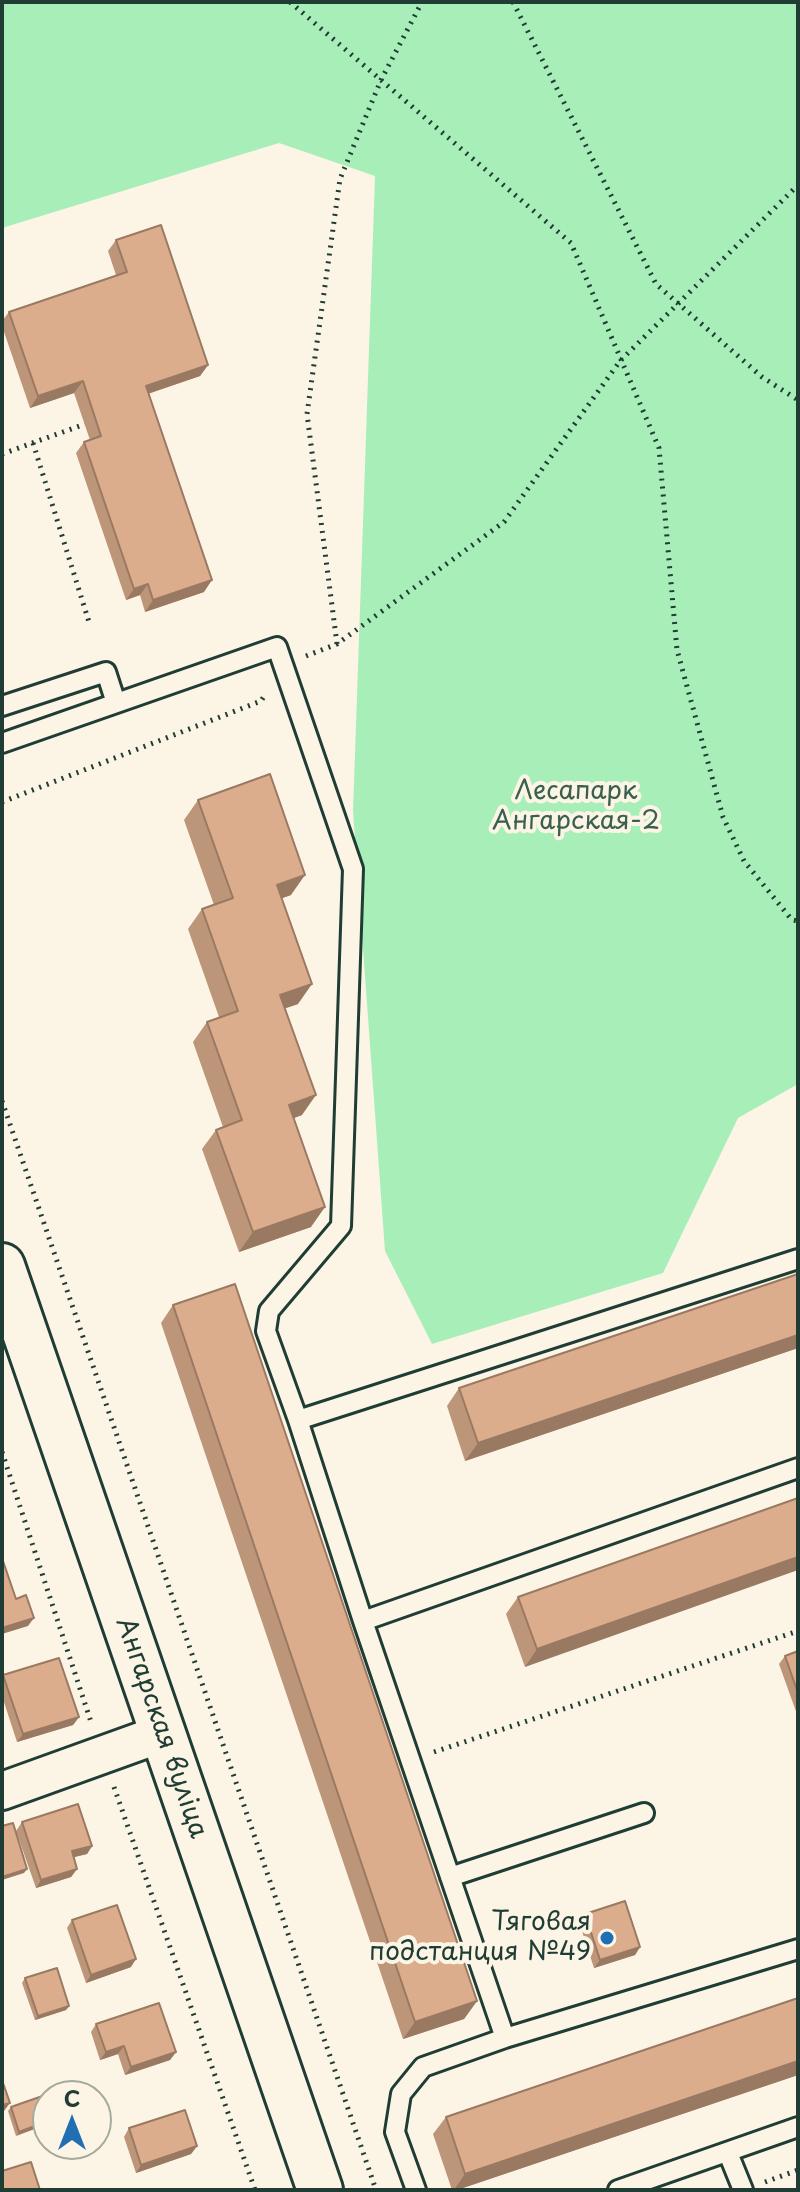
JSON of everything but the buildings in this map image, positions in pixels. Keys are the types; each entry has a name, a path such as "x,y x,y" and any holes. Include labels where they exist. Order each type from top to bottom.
{"main road":[{"name":"Ангарская вуліца","path":"2,1266 320,2190"}],"street":[{"path":"2,1791 163,1733"}],"lane":[{"path":"2,743 277,647 353,869 341,1226 269,1311 266,1331 505,2038"},
{"path":"2,706 106,672 116,703"},
{"path":"298,1420 798,1259"},
{"path":"363,1621 798,1468"},
{"path":"450,1877 644,1813"},
{"path":"416,2190 395,2132 401,2094 423,2067 505,2038 798,1949"},
{"path":"618,2190 798,2127"},
{"path":"728,2153 743,2190"}],"path":[{"path":"290,2 571,243 659,448 677,650 723,817 744,861 792,920 798,921"},
{"path":"337,644 307,414 340,179 381,80 422,2"},
{"path":"513,2 656,284 762,377 798,400"},
{"path":"2,802 261,701 283,665 337,644 504,522 620,361 798,185"},
{"path":"2,454 85,424"},
{"path":"33,443 89,622"},
{"path":"2,1101 376,2190"},
{"path":"2,1452 103,1755 255,2190"},
{"path":"410,1760 798,1631"}],"green space":[{"name":"Лесапарк Ангарская-2","path":"2,2 798,2 798,1084 738,1118 663,1273 432,1344 385,1251 353,811 375,176 279,143 2,228"}],"place":[{"name":"Тяговая подстанция №49","path":"607,1938"}]}
